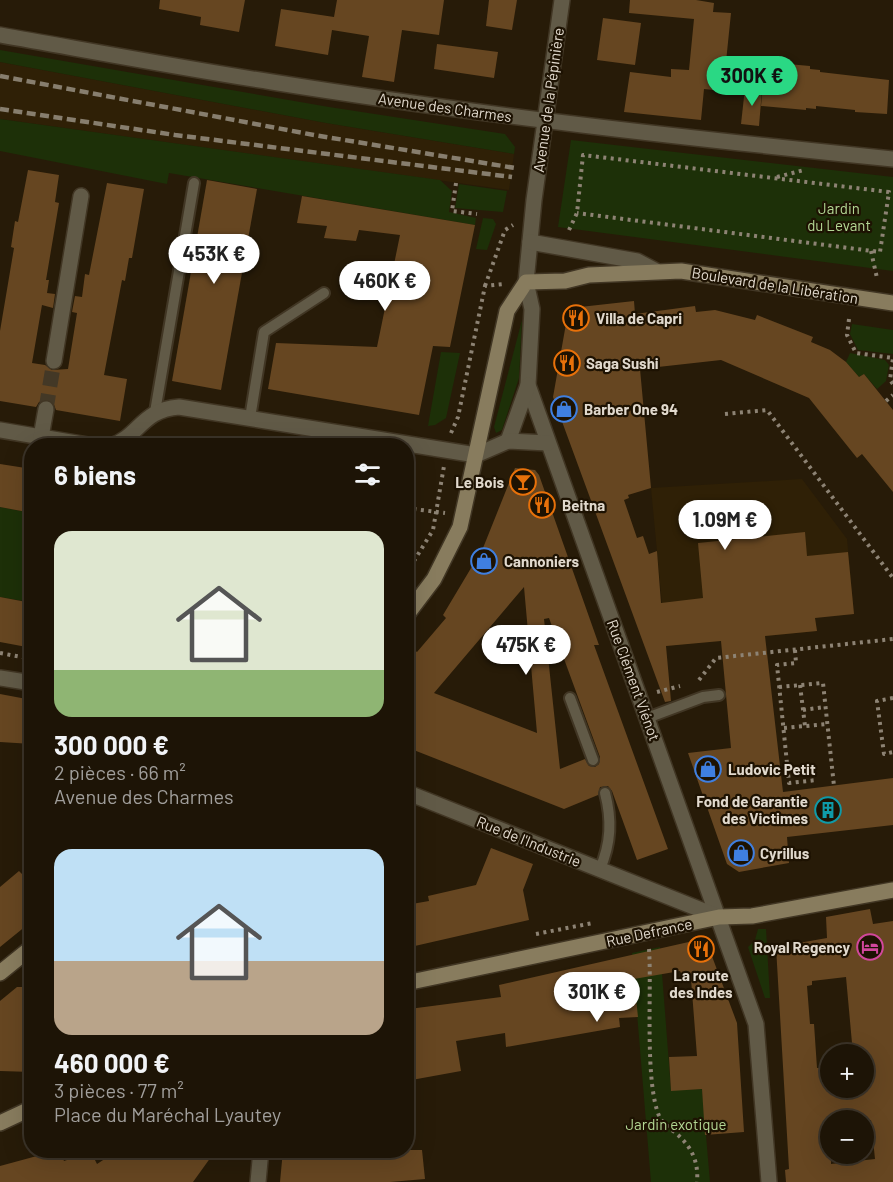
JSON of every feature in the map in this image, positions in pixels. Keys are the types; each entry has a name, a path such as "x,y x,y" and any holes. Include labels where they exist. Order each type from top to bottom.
{"main road":[{"name":"Boulevard de la Libération","path":"526,282 681,271 893,303"},
{"path":"414,605 434,579 460,527 507,311 526,282"},
{"name":"Rue Defrance","path":"414,981 719,917 752,916 893,890"},
{"path":"0,973 24,953"},
{"path":"0,1123 24,1112"}],"street":[{"name":"Avenue de la Pépinière","path":"534,200 562,0"},
{"name":"Avenue des Charmes","path":"0,35 273,82 545,120 893,159"},
{"path":"54,361 81,196"},
{"name":"Rue Clément Viénot","path":"534,200 526,282 532,309 528,385 756,1024 769,1182"},
{"name":"Boulevard de la Libération","path":"530,242 637,261 656,271"},
{"path":"508,441 528,385"},
{"path":"126,438 155,412 179,407 372,438"},
{"path":"41,436 46,409"},
{"path":"0,430 52,438"},
{"path":"414,445 476,455 508,441 548,443"},
{"path":"0,678 24,682"},
{"name":"Rue de l'Industrie","path":"414,795 719,917"},
{"path":"258,1182 260,1158"}],"lane":[{"path":"155,412 194,183"},
{"path":"250,418 264,332 324,293"},
{"path":"647,718 703,697 719,695"},
{"path":"570,699 593,760"},
{"path":"600,869 607,851 610,828 605,793"}],"path":[{"path":"569,230 577,213 583,155 889,192 880,252 577,213"},
{"path":"773,178 815,167"},
{"path":"456,183 452,211 477,214"},
{"path":"414,562 430,538 446,450 458,417 485,286 505,230 515,224"},
{"path":"871,251 877,278"},
{"path":"485,286 526,282"},
{"path":"849,319 847,335 856,352 893,358 890,380 893,384"},
{"path":"886,401 893,395"},
{"path":"725,414 767,410 893,578"},
{"path":"414,509 449,513"},
{"path":"657,692 700,679 716,658 893,639"},
{"path":"795,650 796,663 777,664 789,783 817,780"},
{"path":"0,653 24,658"},
{"path":"779,687 823,683 834,786"},
{"path":"800,685 804,726"},
{"path":"893,698 877,701 884,754 893,752"},
{"path":"802,710 825,707"},
{"path":"784,728 827,724"},
{"path":"648,944 652,1070 656,1102 660,1119 689,1146 694,1156 697,1182"}],"shaded area":[{"path":"0,62 326,123 514,154 509,190 0,119"},
{"path":"802,479 847,539 854,614 833,616 814,612 817,631 666,646 651,488"}],"green space":[{"path":"0,50 329,107 505,134 515,147 514,154 326,123 0,62"},
{"path":"0,119 440,180 452,191 449,212 476,218 475,225 169,173 167,184 0,151"},
{"name":"Jardin du Levant","path":"571,140 893,177 893,271 558,227"},
{"path":"459,184 507,191 503,212 455,208"},
{"path":"483,218 493,219 496,224 487,250 476,249"},
{"path":"522,320 519,378 502,430 496,433 494,427"},
{"path":"852,324 893,330 893,354 858,350 850,334"},
{"path":"441,352 460,353 446,418 435,425 428,426"},
{"path":"850,353 885,360 889,365 886,381 877,389 864,374 859,377 846,362"},
{"path":"0,507 24,512 24,601 0,597"},
{"path":"758,929 766,929 770,998 765,998 748,947 755,940"},
{"name":"Jardin exotique","path":"660,947 671,1090 702,1089 710,1182 651,1182 632,953"}],"building":[{"path":"160,0 245,0 239,32 200,25 201,17 159,9"},
{"path":"337,0 444,0 439,35 402,30 394,82 362,77 369,36 332,30 328,55 275,46 281,9 334,17"},
{"path":"489,0 517,0 512,30 486,26"},
{"path":"630,0 696,0 714,3 713,12 731,13 723,91 704,89 701,120 624,112 630,72 671,77 671,69 689,70 694,19 629,13"},
{"path":"603,18 641,23 635,65 597,60"},
{"path":"437,44 498,52 494,78 434,69"},
{"path":"765,62 810,66 810,69 820,70 820,72 889,80 887,114 816,106 816,109 806,108 806,110 761,106"},
{"path":"745,88 762,90 759,126 741,124"},
{"path":"28,170 59,175 55,202 59,203 46,280 49,280 47,293 55,294 53,308 42,305 32,363 45,365 52,370 68,369 77,313 72,312 75,296 82,297 85,274 89,275 107,183 144,189 132,258 129,258 125,281 122,280 104,375 127,379 120,421 56,410 53,402 47,399 39,402 36,407 0,401 0,331 14,248 11,247 15,221 18,222"},
{"path":"207,180 257,189 221,390 172,381"},
{"path":"302,196 475,225 450,347 433,346 419,415 268,389 276,343 377,347 400,235 359,230 356,241 324,238 327,226 297,223"},
{"path":"634,301 635,314 695,306 696,312 715,310 755,320 757,315 813,337 811,342 830,350 846,362 859,377 864,374 893,410 893,492 862,454 857,458 809,398 721,360 640,369 651,488 628,495 629,498 624,500 637,538 643,536 649,554 657,551 661,603 703,598 698,543 805,532 807,556 848,552 854,614 815,618 817,631 765,636 783,792 893,778 893,825 787,837 789,863 739,872 727,864 688,753 731,748 721,641 666,646 671,701 665,702 553,397 567,318 580,307"},
{"path":"0,464 24,468 24,512 0,507"},
{"path":"515,468 535,470 539,475 599,645 594,645 668,849 637,860 612,791 608,786 600,787 598,795 564,809 414,750 414,650 417,652 446,618 443,615 483,548","holes":["524,587 537,733 434,693","549,618 600,757 599,764 595,767 589,766 585,759 560,769 544,619"]},
{"path":"0,597 24,602 24,646 0,642"},
{"path":"0,694 24,698 24,744 0,742"},
{"path":"491,848 533,864 523,890 529,920 414,946 414,904 429,901 428,896 476,885"},
{"path":"19,871 22,874 24,873 24,928 0,947 0,887"},
{"path":"870,909 873,924 893,921 893,1182 786,1182 785,1170 789,1169 776,947 827,938 826,917","holes":["846,977 852,1044 874,1044 874,1098 820,1098 820,1068 817,1068 814,1024 810,1024 807,986 812,985 812,981"]},
{"path":"693,941 710,951 737,1023 744,1132 705,1135 702,1089 671,1091 669,1057 697,1056 691,979 685,981 680,971 634,979 638,1017 619,1018 620,1027 506,1047 505,1033 456,1041 461,1071 414,1080 414,1008 501,997 499,985"},
{"path":"17,987 24,987 24,1072 0,1071 0,1001"},
{"path":"414,1150 422,1150 425,1179 390,1182 280,1182 282,1158 414,1158"},
{"path":"30,1158 63,1158 64,1161 73,1158 94,1158 97,1164 106,1158 120,1158 121,1160 124,1158 210,1158 193,1182 0,1182 0,1166"}],"tunnel":[{"path":"46,409 54,361"}],"railway":[{"path":"0,76 314,135 515,168"},
{"path":"0,109 175,135 512,177"}],"place":[{"name":"Villa de Capri","path":"576,318"},
{"name":"Saga Sushi","path":"567,363"},
{"name":"Barber One 94","path":"564,409"},
{"name":"Le Bois","path":"523,482"},
{"name":"Beitna","path":"542,505"},
{"name":"Cannoniers","path":"484,561"},
{"name":"Ludovic Petit","path":"708,769"},
{"name":"Fond de Garantie des Victimes","path":"828,810"},
{"name":"Cyrillus","path":"741,853"},
{"name":"Royal Regency","path":"870,947"},
{"name":"La route des Indes","path":"701,949"}]}
